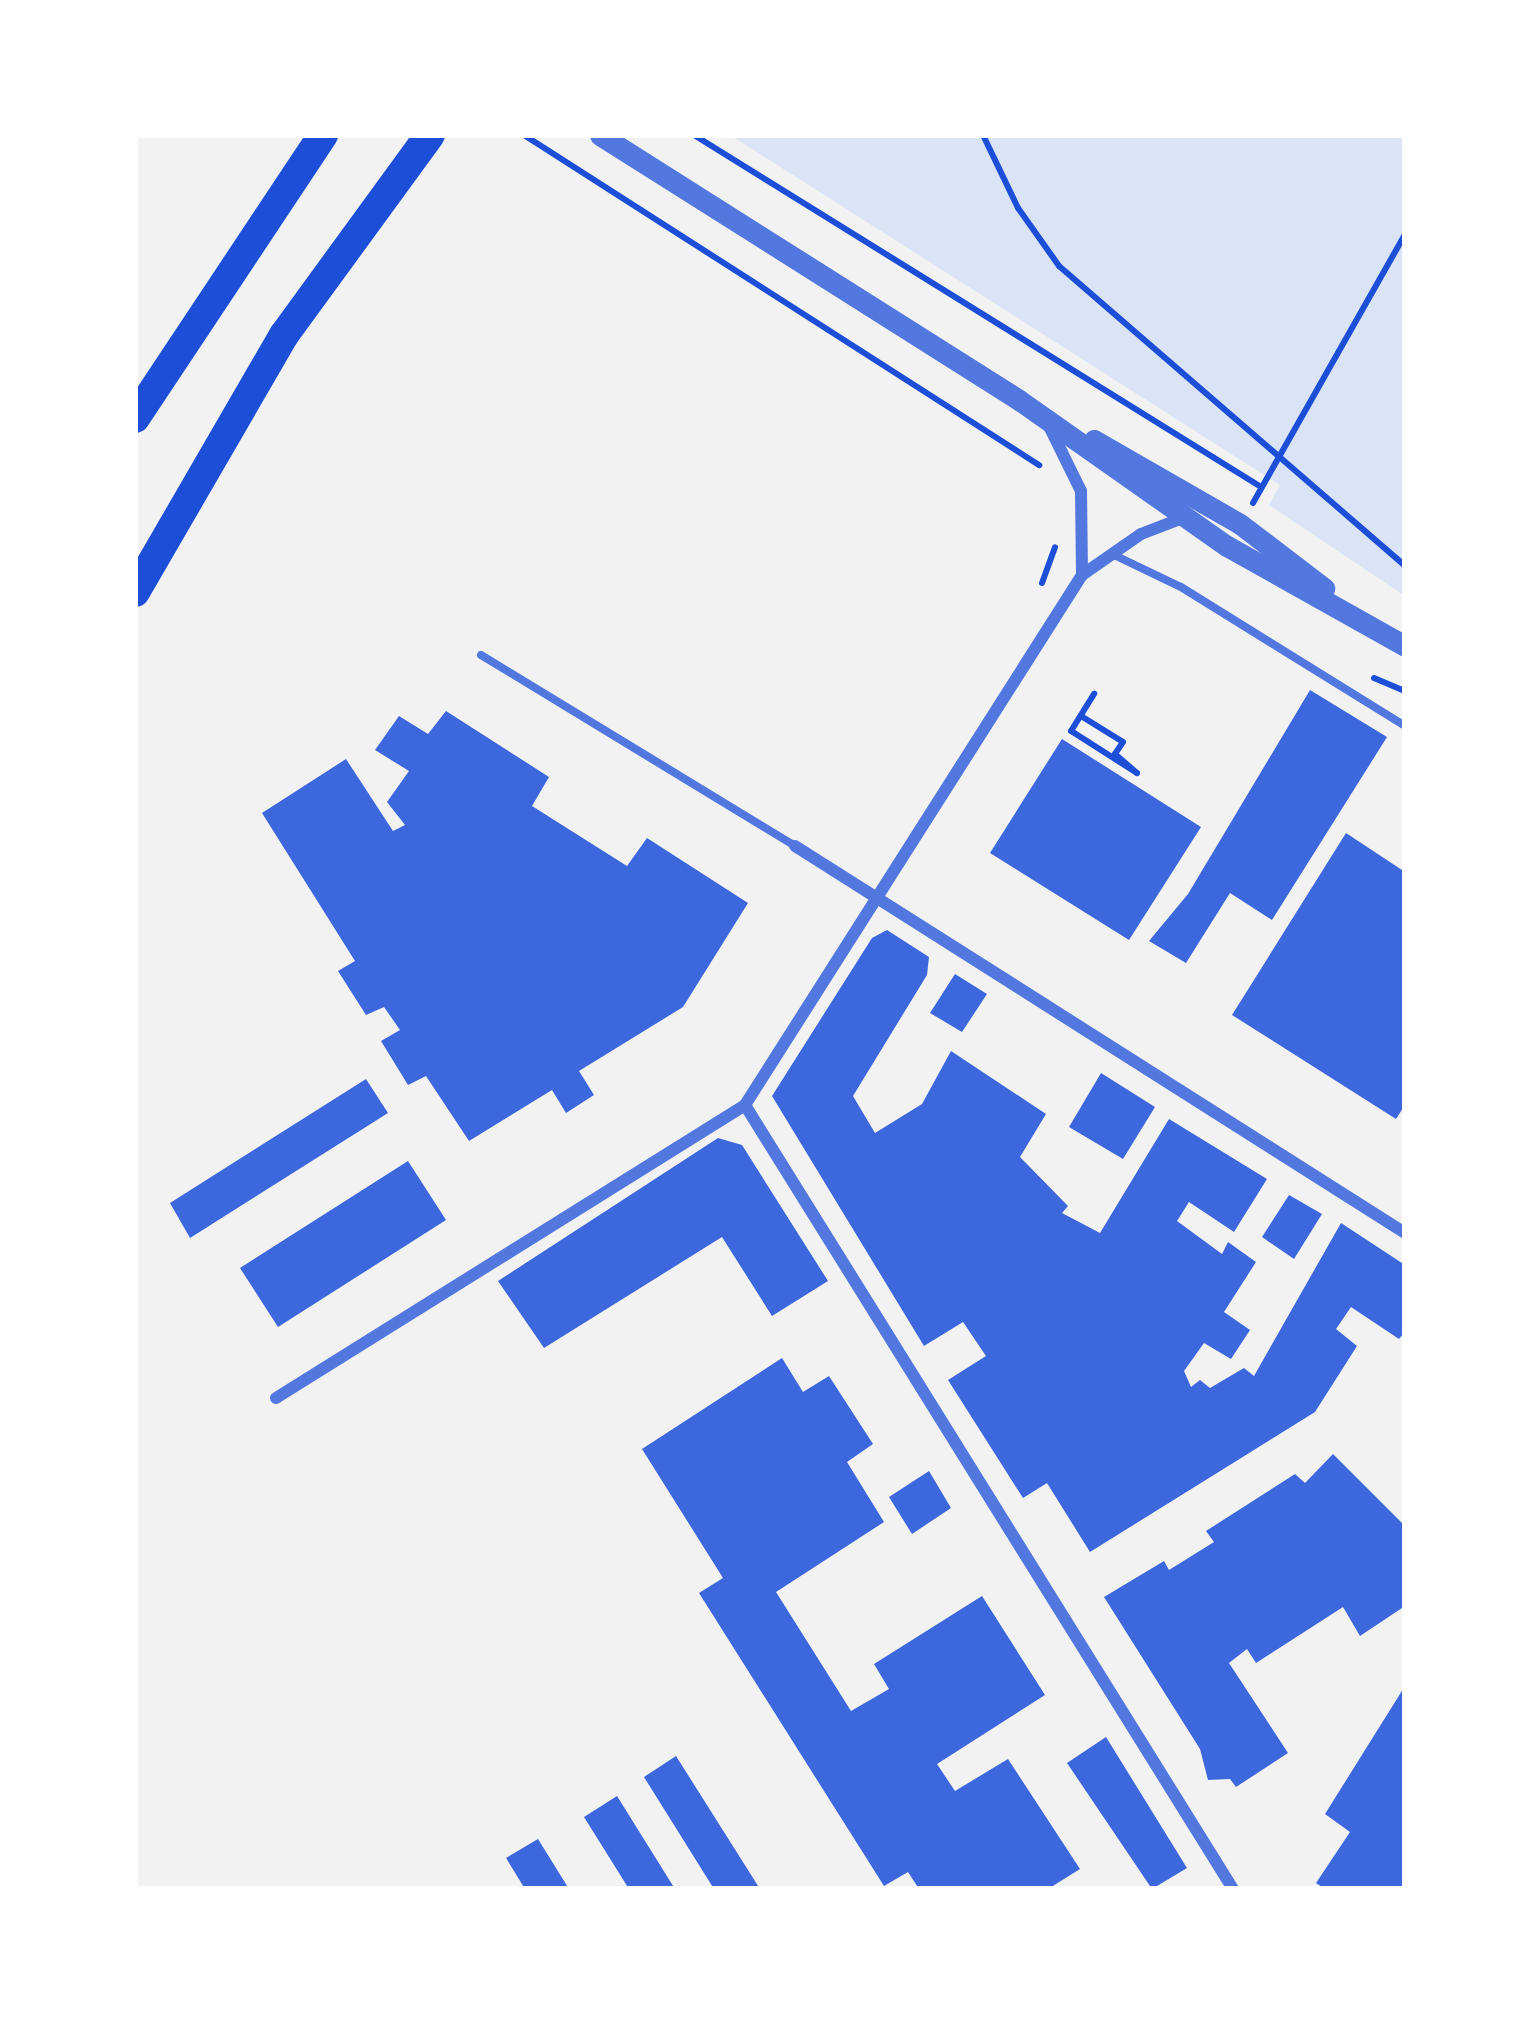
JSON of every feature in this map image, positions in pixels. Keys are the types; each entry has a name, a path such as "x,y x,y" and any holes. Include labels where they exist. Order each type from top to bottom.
{"highway":[{"path":"135,418 212,290 323,135"},
{"path":"135,592 247,393 430,135"}],"street":[{"path":"600,135 1019,400 1184,517 1405,645"},
{"path":"1019,400 1240,524 1368,622"},
{"path":"1045,418 1081,491 1082,574"},
{"path":"276,1398 745,1105 1082,574 1110,554 1184,517"},
{"path":"795,846 1405,1233"},
{"path":"745,1105 1233,1889"}],"lane":[{"path":"1110,554 1181,587 1405,726"},
{"path":"481,655 795,846"}],"path":[{"path":"524,135 1027,453 1045,476"},
{"path":"694,135 1262,487"},
{"path":"983,135 1018,208 1060,266 1405,566"},
{"path":"1250,508 1405,234"},
{"path":"1042,583 1057,539"},
{"path":"1081,716 1123,742 1115,754 1137,773 1071,731 1094,694"}],"shaded area":[{"path":"730,135 1405,135 1405,596 1269,505 1280,485"}],"building":[{"path":"1310,690 1387,737 1272,920 1230,893 1186,963 1149,941 1188,894"},
{"path":"446,711 549,777 532,806 627,866 647,838 748,903 683,1007 579,1071 594,1095 566,1113 552,1090 469,1141 426,1076 408,1085 381,1041 400,1030 384,1007 366,1015 338,971 355,961 262,813 346,759 393,831 405,825 387,802 409,771 375,750 399,716 428,734"},
{"path":"1062,739 1201,827 1129,940 990,853"},
{"path":"1346,833 1405,872 1405,1105 1396,1119 1232,1015"},
{"path":"887,930 929,957 927,975 853,1096 875,1133 922,1104 951,1051 1046,1114 1020,1157 1068,1206 1062,1213 1100,1233 1169,1119 1267,1179 1234,1232 1189,1202 1177,1221 1222,1254 1228,1242 1256,1262 1224,1312 1250,1330 1231,1359 1204,1343 1184,1371 1191,1387 1200,1380 1210,1388 1244,1368 1254,1376 1341,1223 1405,1265 1405,1332 1399,1339 1351,1307 1336,1329 1357,1346 1315,1412 1090,1552 1047,1483 1023,1498 948,1380 986,1356 963,1322 924,1346 772,1096 872,938"},
{"path":"955,974 987,994 962,1032 930,1013"},
{"path":"1101,1073 1155,1107 1123,1159 1069,1127"},
{"path":"366,1079 388,1113 190,1238 170,1203"},
{"path":"718,1138 742,1145 828,1281 772,1316 722,1237 544,1348 498,1281"},
{"path":"408,1161 446,1220 278,1327 240,1268"},
{"path":"1289,1195 1322,1214 1294,1259 1262,1237"},
{"path":"782,1358 803,1392 829,1376 873,1444 847,1462 884,1522 776,1592 851,1711 889,1689 874,1664 982,1596 1045,1695 937,1764 955,1791 1008,1759 1080,1869 1048,1889 919,1889 908,1872 884,1886 699,1593 723,1578 642,1449"},
{"path":"1333,1454 1405,1526 1405,1606 1360,1636 1343,1607 1256,1663 1247,1649 1229,1663 1288,1753 1236,1787 1230,1779 1208,1780 1200,1749 1104,1597 1164,1561 1169,1570 1214,1542 1206,1531 1295,1474 1305,1483"},
{"path":"929,1471 951,1508 912,1534 889,1497"},
{"path":"1405,1686 1405,1889 1325,1889 1316,1883 1350,1832 1325,1814"},
{"path":"1106,1737 1187,1868 1152,1889 1067,1763"},
{"path":"676,1756 760,1889 714,1889 644,1777"},
{"path":"617,1796 675,1889 629,1889 584,1817"},
{"path":"538,1839 569,1889 525,1889 506,1858"}]}
